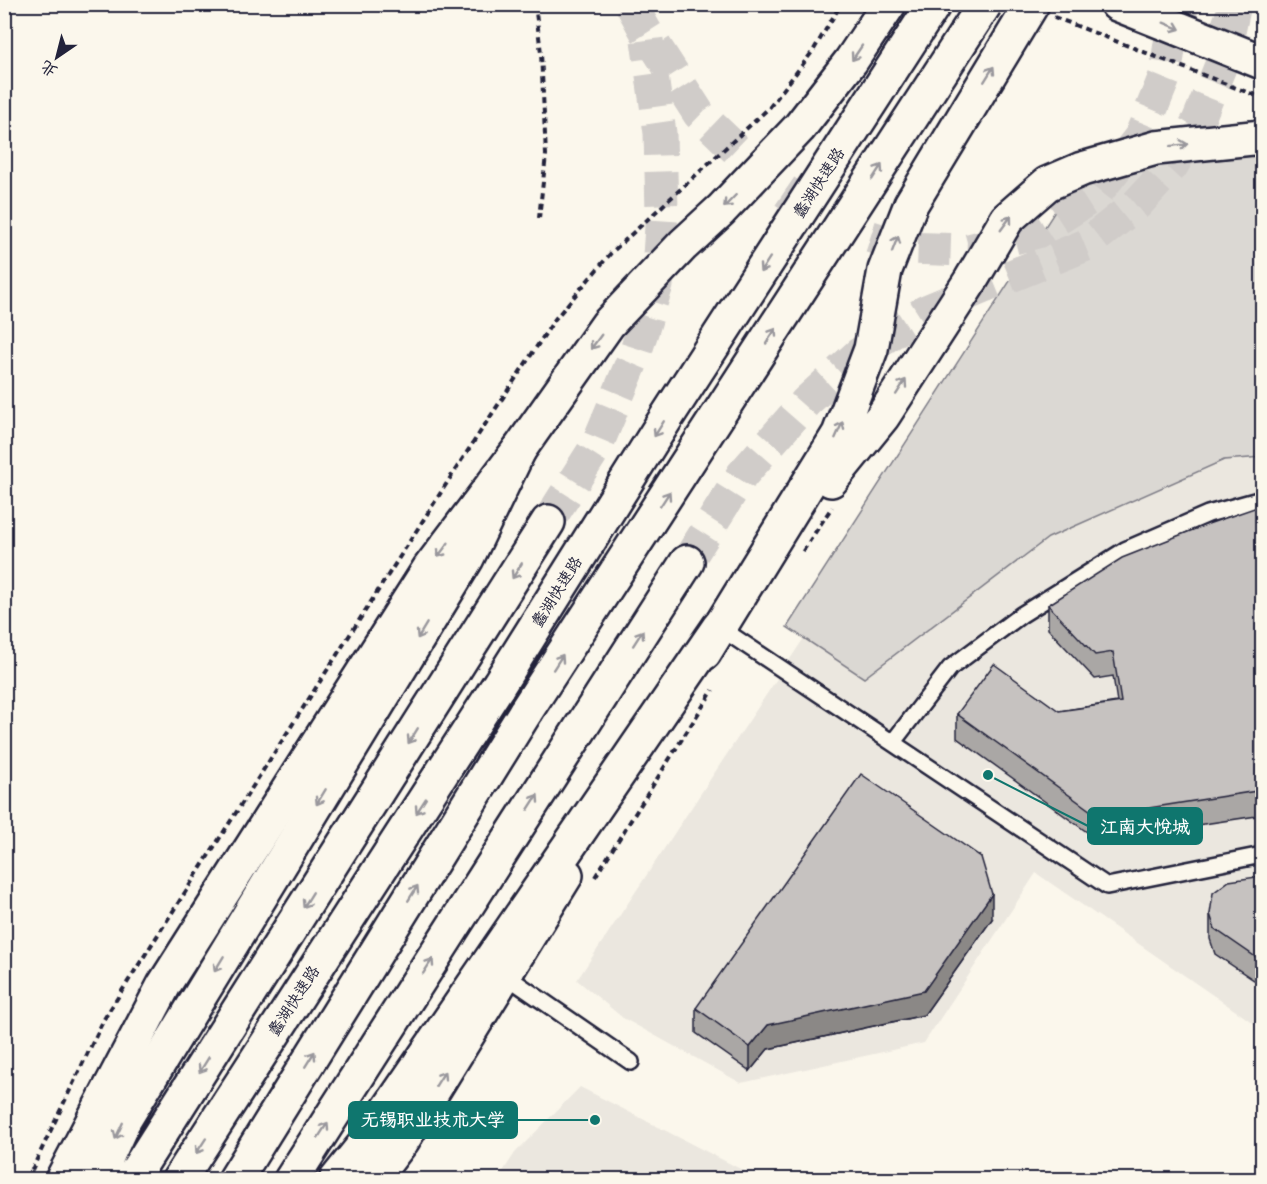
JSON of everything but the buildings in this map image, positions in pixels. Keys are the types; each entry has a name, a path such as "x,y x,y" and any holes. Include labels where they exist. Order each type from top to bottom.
{"main road":[{"path":"62,1179 164,985 429,569 519,450 608,324 800,128 851,61 889,4"},
{"name":"蠡湖快速路","path":"179,1179 498,686 668,415 934,4"},
{"path":"235,1179 526,711 985,4"},
{"path":"1117,4 1263,62"},
{"path":"372,1179 402,1141 839,434 871,349 885,270 911,204 1031,6"},
{"path":"748,581 883,416 971,280 1007,219 1047,184 1082,169 1156,148 1263,137"},
{"path":"96,1179 123,1122 467,558 519,450"},
{"path":"131,1179 548,522"},
{"path":"291,1179 687,562"},
{"path":"336,1179 364,1145 719,627"}],"lane":[{"path":"893,742 950,669 1021,615 1125,550 1209,514 1263,500"},
{"path":"719,627 1107,885 1263,855"},
{"path":"505,975 631,1062"}],"path":[{"path":"535,4 542,52 546,155 539,219"},
{"path":"1031,6 1263,98"},
{"path":"802,553 834,503"},
{"path":"593,880 718,682"}],"shaded area":[{"path":"1262,150 1262,457 1224,460 1048,538 864,678 787,627 1068,191 1139,164"},
{"path":"1262,457 1262,1029 1036,873 924,1043 741,1083 623,1018 577,980 804,638 864,678 1048,538 1224,460"},
{"path":"580,1087 760,1179 498,1179 515,1153"}],"tunnel":[{"path":"631,4 699,114 766,178 834,225 906,248 969,250 1037,232 1095,195 1140,137 1165,76 1176,4"},
{"path":"1166,4 1262,41"},
{"path":"687,562 742,475 806,402 859,354 926,311 1086,245 1137,204 1172,166 1198,121 1223,60 1235,4"},
{"path":"548,522 597,445 634,357 657,285 662,212 660,133 647,40"}],"place":[{"name":"江南大悦城","path":"988,775"},
{"name":"无锡职业技术大学","path":"595,1120"}]}
